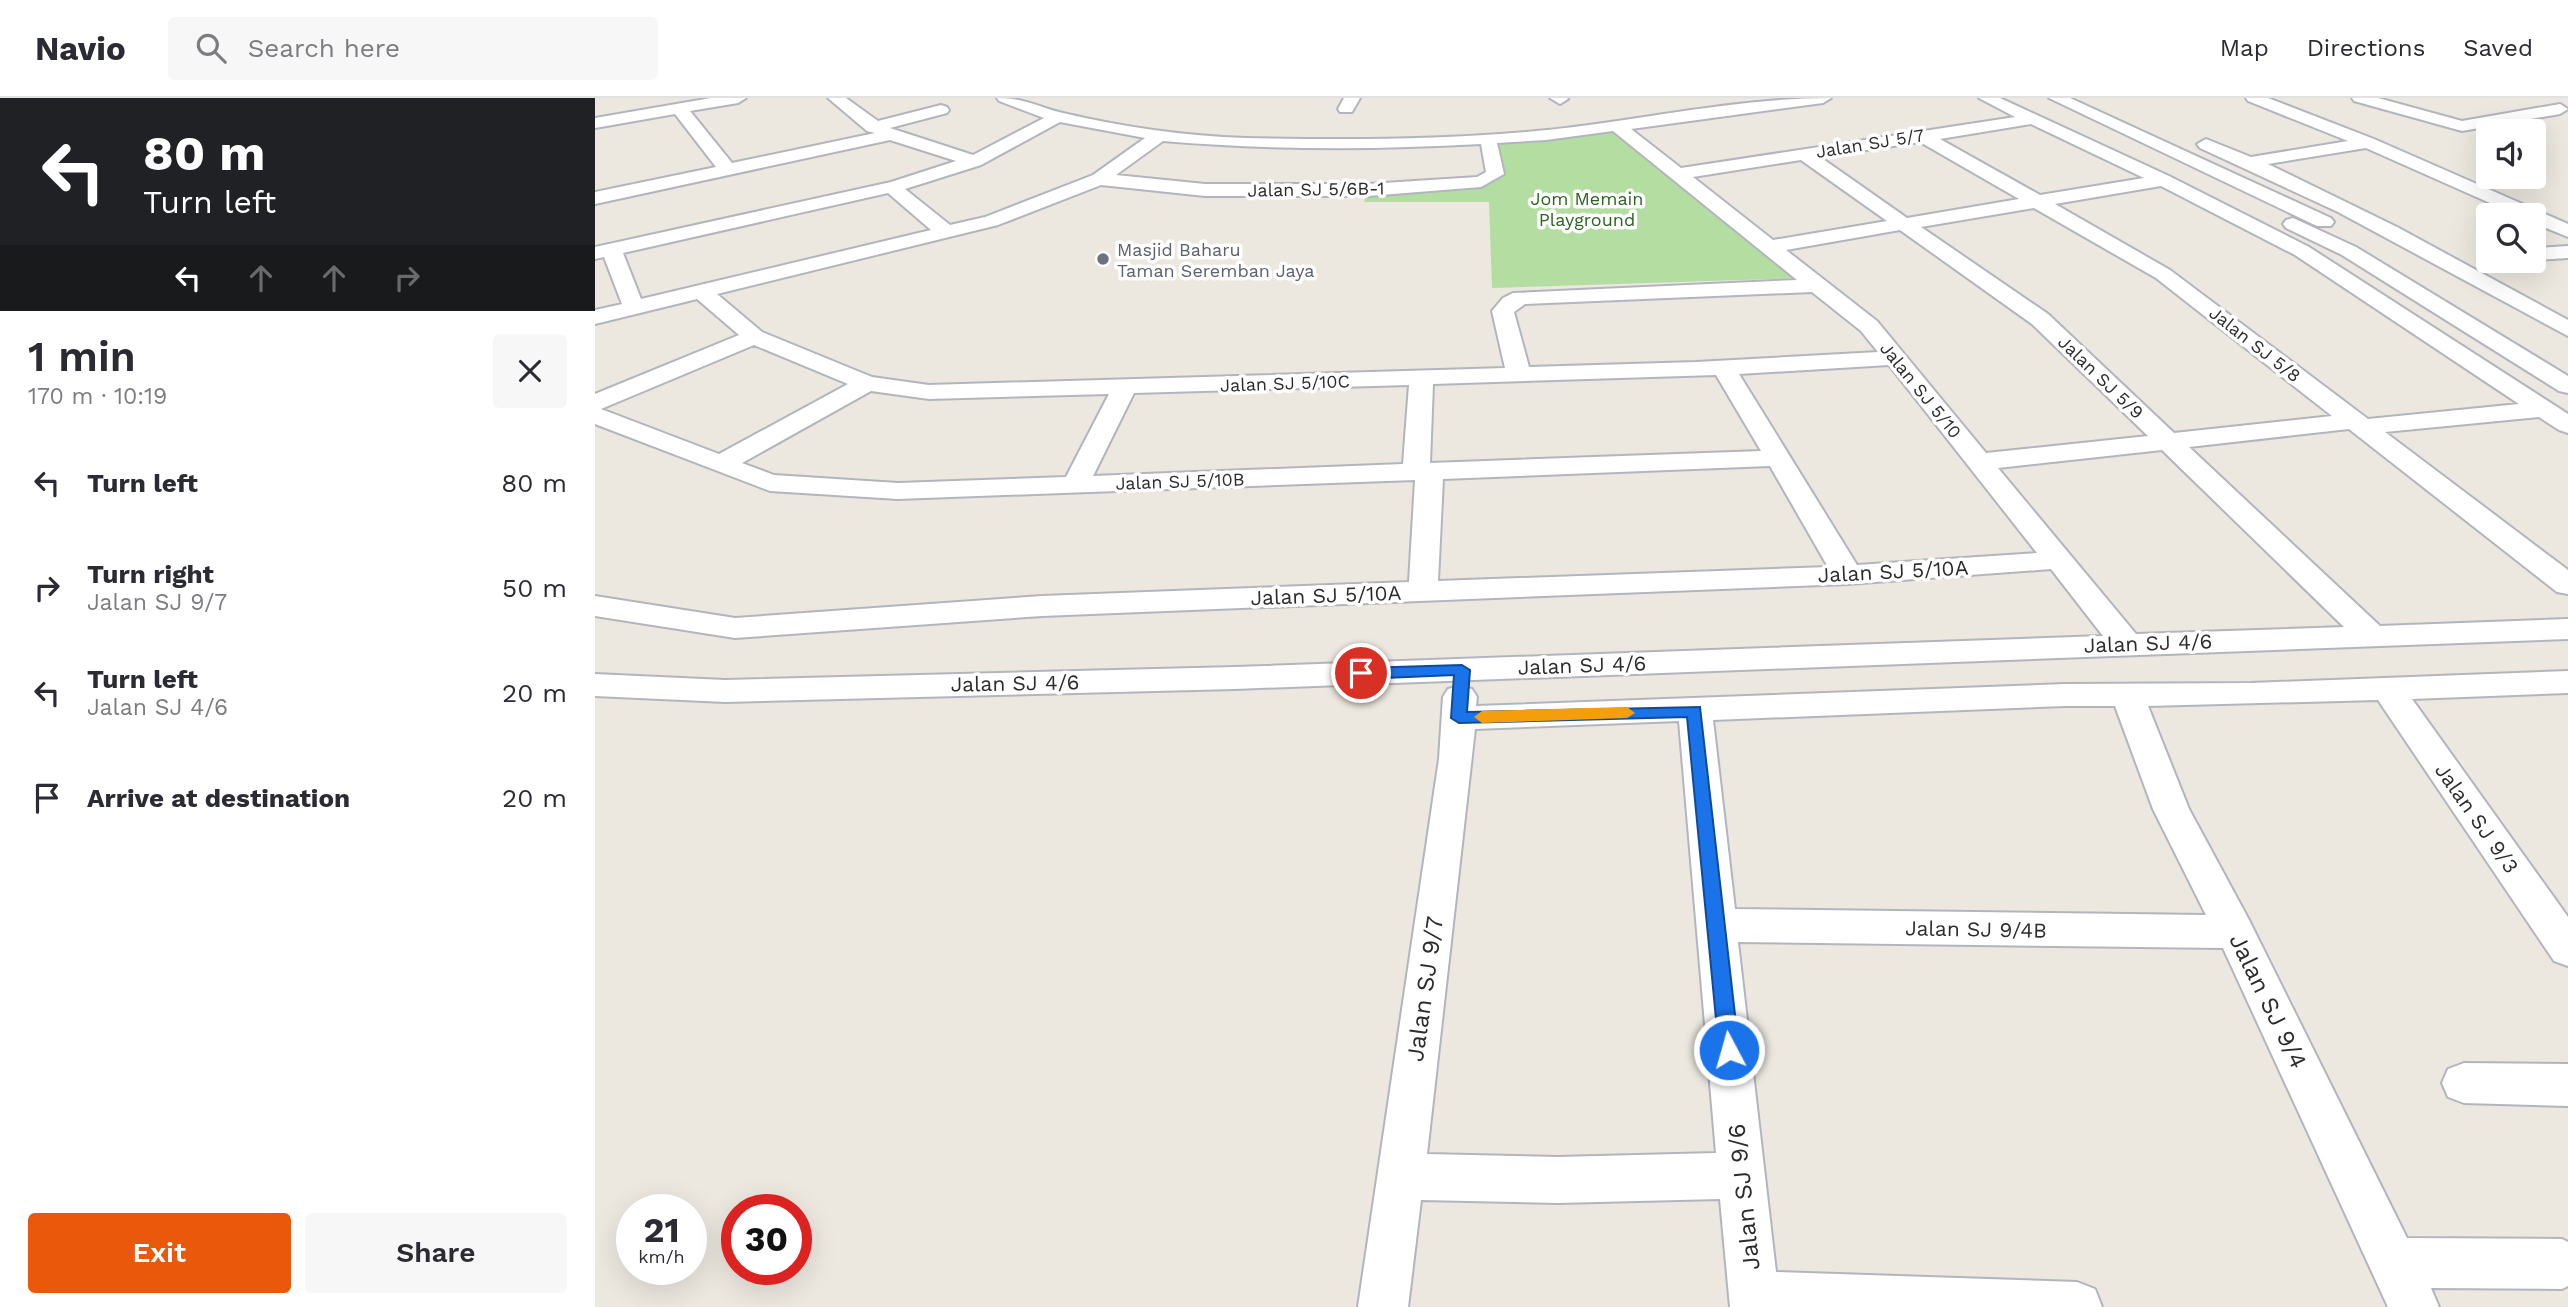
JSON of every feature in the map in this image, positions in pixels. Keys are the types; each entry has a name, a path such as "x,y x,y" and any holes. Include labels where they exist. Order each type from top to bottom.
{"street":[{"path":"595,123 738,98"},
{"path":"836,98 881,131 975,161"},
{"path":"1005,98 1058,117 1159,136 1245,143 1333,137 1488,138 1546,135 1617,126 1737,103 1823,98"},
{"path":"1987,98 2054,107 2369,244 2568,364"},
{"path":"2094,98 2155,123"},
{"name":"Jalan SJ 5/7","path":"1679,174 1921,135 2094,98"},
{"path":"2254,98 2368,143 2504,203"},
{"path":"2360,98 2462,125 2564,111"},
{"path":"2532,98 2564,111"},
{"path":"2054,107 2163,180 2302,251 2568,425"},
{"path":"2054,107 2349,251 2568,386"},
{"path":"679,108 736,168 761,189 778,213"},
{"path":"595,198 736,168 881,131 941,110"},
{"path":"1542,113 1546,135"},
{"path":"1112,127 1146,114"},
{"path":"634,308 603,251 891,187 975,161 1058,117"},
{"name":"Jalan SJ 5/10","path":"1617,126 1869,326 2126,643"},
{"name":"Jalan SJ 5/8","path":"1921,135 2163,274 2568,584"},
{"path":"595,317 991,221 1099,179 1159,136"},
{"path":"1301,190 1333,137"},
{"name":"Jalan SJ 5/6B-1","path":"1099,179 1205,190 1369,190 1482,182 1495,174 1488,138"},
{"path":"2191,138 2251,162 2402,236 2568,329"},
{"path":"2251,162 2368,143"},
{"name":"Jalan SJ 5/9","path":"1802,153 2040,319 2371,635"},
{"path":"1769,247 1906,226 2163,180"},
{"path":"891,187 946,232"},
{"path":"2546,222 2568,231"},
{"path":"2546,253 2568,252"},
{"path":"2446,261 2476,258"},
{"path":"1519,375 1503,311 1521,298 1817,285"},
{"name":"Jalan SJ 5/10C","path":"701,291 754,337 867,383 929,393 1724,368 1895,358"},
{"path":"595,402 754,337"},
{"path":"1724,368 1849,575"},
{"path":"1421,378 1423,591"},
{"path":"720,464 867,383"},
{"path":"1075,485 1124,388"},
{"path":"1979,462 2359,424 2545,410"},
{"name":"Jalan SJ 5/10B","path":"595,415 770,483 898,491 1779,458"},
{"name":"Jalan SJ 5/10A","path":"595,606 735,628 1042,606 1849,575 2059,560"},
{"name":"Jalan SJ 4/6","path":"595,685 725,691 1462,670 2126,643 2568,629"},
{"name":"Jalan SJ 9/7","path":"1383,1307 1456,759 1462,670"},
{"path":"1459,718 2127,694 2251,694 2568,682"},
{"name":"Jalan SJ 9/3","path":"2387,688 2568,949"},
{"name":"Jalan SJ 9/4","path":"2127,694 2171,809 2235,932 2414,1307"},
{"name":"Jalan SJ 9/6","path":"1695,711 1754,1302"},
{"name":"Jalan SJ 9/4B","path":"1716,925 2235,932"},
{"path":"2463,1083 2568,1085"},
{"path":"1400,1176 1558,1180 1742,1175"},
{"path":"2393,1263 2562,1264"},
{"path":"1754,1302 2077,1307"}],"green space":[{"name":"Jom Memain Playground","path":"1616,127 1805,278 1492,288 1489,202 1364,202 1369,191 1483,183 1498,173 1491,139"}],"slow traffic":[{"path":"1482,717 1627,713"}],"place":[{"name":"Masjid Baharu Taman Seremban Jaya","path":"1103,259"}],"route":[{"path":"1361,673 1462,670 1459,718 1695,711 1729,1050"}]}
